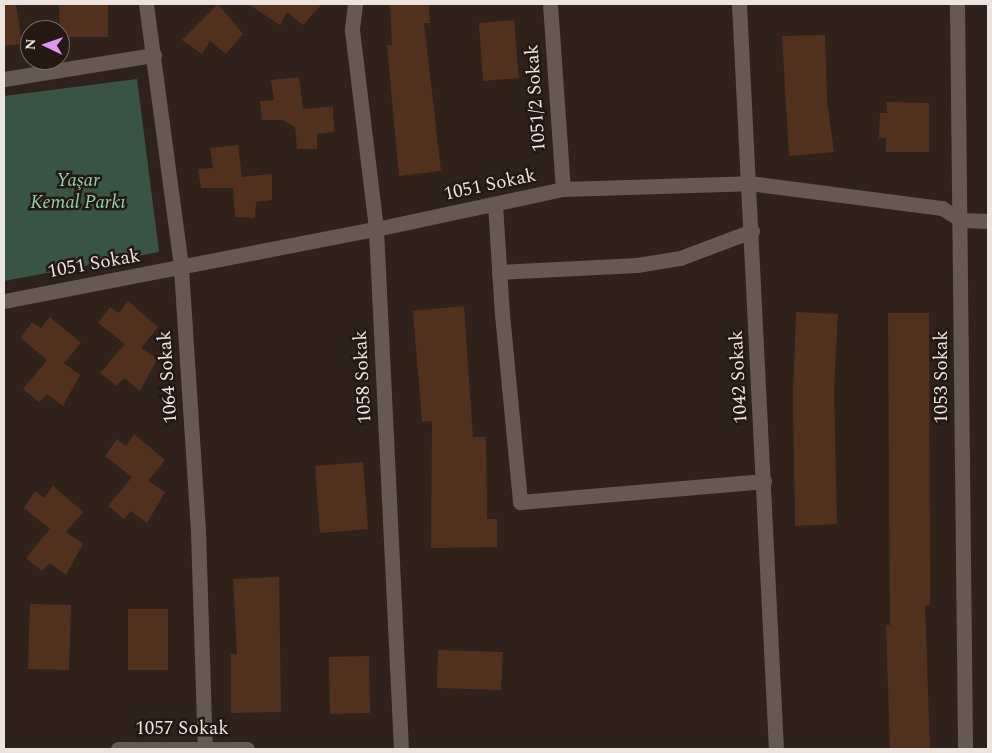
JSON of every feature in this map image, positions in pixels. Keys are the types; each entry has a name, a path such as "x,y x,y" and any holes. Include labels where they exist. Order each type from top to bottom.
{"street":[{"name":"1064 Sokak","path":"146,4 181,268 198,531 205,749"},
{"name":"1058 Sokak","path":"355,4 352,30 376,230 401,749"},
{"name":"1051/2 Sokak","path":"550,4 563,189"},
{"name":"1042 Sokak","path":"739,4 752,231 776,749"},
{"name":"1053 Sokak","path":"956,4 961,220 965,749"},
{"path":"4,79 154,55"},
{"name":"1051 Sokak","path":"4,301 376,230 563,189 749,184 942,208 961,220 988,221"},
{"path":"495,204 499,272 520,502 764,481"},
{"path":"499,272 654,262 680,258 752,231"},
{"name":"1057 Sokak","path":"118,749 247,749"}],"green space":[{"name":"Yaşar Kemal Parkı","path":"137,79 159,252 4,281 4,96"}],"building":[{"path":"4,4 16,4 20,44 4,46"},
{"path":"59,4 108,4 108,37 70,37 70,20 59,20"},
{"path":"218,4 243,34 226,54 210,41 202,54 182,40"},
{"path":"248,4 322,4 303,25 287,12 280,25"},
{"path":"390,4 429,4 430,23 424,23 441,171 399,176 387,45 392,45"},
{"path":"514,20 519,78 483,81 479,23"},
{"path":"825,35 827,101 834,152 789,156 782,36"},
{"path":"299,77 303,109 333,106 334,132 317,134 317,149 297,149 295,127 283,120 262,120 260,101 274,100 271,80"},
{"path":"886,102 929,103 929,152 886,152 886,138 879,138 880,113 887,113"},
{"path":"238,145 242,177 272,174 272,200 256,202 255,218 235,217 233,188 201,188 198,169 213,168 210,148"},
{"path":"128,301 158,327 141,348 157,359 140,391 124,378 117,386 100,373 125,344 98,323 110,307 119,313"},
{"path":"464,306 473,437 486,437 487,519 497,519 497,547 431,548 432,421 422,422 413,311"},
{"path":"796,312 838,314 834,390 837,524 795,526 793,395"},
{"path":"888,313 929,313 930,605 925,605 930,749 890,749 886,625 890,625"},
{"path":"50,317 81,343 64,363 80,375 63,406 47,394 39,402 23,389 47,360 21,338 32,322 41,328"},
{"path":"134,434 165,460 148,481 165,492 147,523 131,511 124,519 108,506 132,477 105,456 117,439 126,446"},
{"path":"363,462 368,529 320,533 315,466"},
{"path":"53,486 83,512 66,532 83,544 66,575 50,563 42,571 26,558 50,529 24,508 35,491 44,498"},
{"path":"279,577 281,712 231,713 231,654 237,654 233,579"},
{"path":"30,604 71,605 69,670 28,669"},
{"path":"128,609 168,609 168,670 128,670"},
{"path":"438,650 503,652 501,690 437,688"},
{"path":"369,656 370,713 330,714 329,657"}]}
